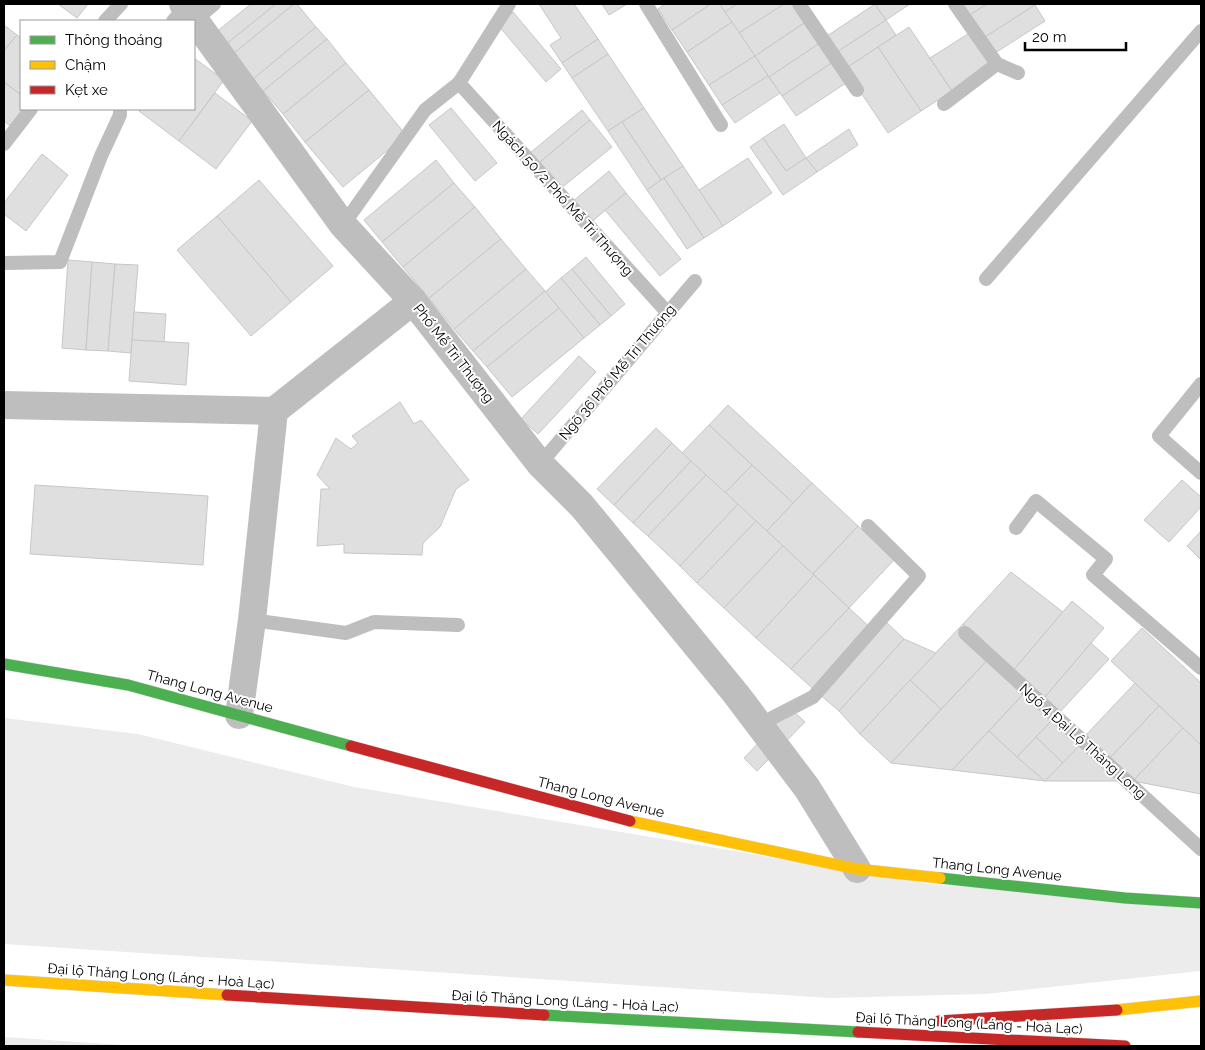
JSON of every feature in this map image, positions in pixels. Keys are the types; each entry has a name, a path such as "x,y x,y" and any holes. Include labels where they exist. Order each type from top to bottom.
{"main road":[{"name":"Thang Long Avenue","path":"4,664 128,685 614,818 857,869 1125,898 1201,903"},
{"name":"Đại lộ Thăng Long (Láng - Hoà Lạc)","path":"4,980 456,1010 1125,1046"},
{"path":"815,1029 1114,1010 1201,1001"}],"street":[{"name":"Phố Mễ Trì Thượng","path":"190,11 343,225 413,301 540,464 582,506 736,694 807,788 857,869"},
{"path":"4,405 274,411 413,301"},
{"path":"239,714 252,620 274,411"},
{"name":"Phố Mễ Trì Thượng","path":"736,694 767,712 772,718 793,748 807,788"}],"lane":[{"path":"106,20 121,4"},
{"path":"343,225 425,110 459,83 509,4"},
{"path":"646,4 721,125"},
{"path":"799,4 857,90"},
{"path":"955,4 997,64 1018,73"},
{"path":"986,279 1201,31"},
{"path":"944,104 997,64"},
{"name":"Ngách 50/2 Phố Mễ Trì Thượng","path":"459,83 667,312"},
{"path":"4,144 30,110"},
{"path":"4,263 60,262 101,156 120,116 120,110"},
{"name":"Ngõ 36 Phố Mễ Trì Thượng","path":"540,464 695,281"},
{"path":"1201,384 1159,436 1201,473"},
{"path":"1016,528 1036,501 1106,559 1093,575 1201,668"},
{"path":"772,718 813,696 919,576 868,526"},
{"path":"252,620 346,633 374,622 458,625"},
{"name":"Ngõ 4 Đại Lộ Thăng Long","path":"965,633 1201,849"}],"shaded area":[{"path":"4,718 138,734 354,787 930,884 1201,904 1201,971 985,994 829,998 4,944"},
{"path":"4,1037 137,1046 4,1046"}],"building":[{"path":"58,4 88,4 77,18"},
{"path":"251,4 276,4 225,45 215,33"},
{"path":"276,4 294,4 233,54 225,45"},
{"path":"294,4 297,4 316,27 253,79 233,54"},
{"path":"539,4 574,4 598,39 562,63 550,45 561,38"},
{"path":"602,4 627,4 609,15"},
{"path":"665,4 711,4 672,30 658,9"},
{"path":"711,4 720,4 732,22 687,52 672,30"},
{"path":"720,4 737,4 725,12"},
{"path":"737,4 784,4 739,33 725,12"},
{"path":"784,4 798,4 808,20 755,56 739,33"},
{"path":"875,4 886,20 834,54 824,38"},
{"path":"875,4 910,4 886,20"},
{"path":"960,4 987,4 968,16"},
{"path":"987,4 1035,5 982,39 968,16"},
{"path":"1035,5 1045,21 992,55 982,39"},
{"path":"513,12 561,69 546,82 498,25"},
{"path":"809,20 823,41 769,77 755,56"},
{"path":"886,20 896,35 845,69 834,54"},
{"path":"732,22 755,56 709,85 687,52"},
{"path":"4,25 17,35 4,50"},
{"path":"316,27 327,39 263,91 253,79"},
{"path":"909,27 952,91 921,111 878,47"},
{"path":"971,32 993,64 952,91 930,58"},
{"path":"17,35 20,37 20,94 4,82 4,51"},
{"path":"327,39 346,63 283,114 263,91"},
{"path":"598,39 608,54 572,78 562,63"},
{"path":"823,41 836,60 782,96 769,77"},
{"path":"878,47 921,111 888,133 845,69"},
{"path":"608,54 644,108 608,131 572,78"},
{"path":"755,56 768,76 722,105 709,85"},
{"path":"195,59 224,80 179,141 139,111 195,110"},
{"path":"836,60 849,81 796,116 782,96"},
{"path":"346,63 369,90 305,142 283,114"},
{"path":"768,76 780,93 735,123 722,105"},
{"path":"4,82 20,94 20,110 22,110 10,126 4,121"},
{"path":"369,90 406,135 343,187 305,142"},
{"path":"215,93 252,121 216,169 179,141"},
{"path":"451,108 497,163 475,181 429,125"},
{"path":"644,108 683,166 661,180 622,122"},
{"path":"582,110 590,120 539,163 530,153"},
{"path":"590,120 612,147 560,189 539,163"},
{"path":"622,122 661,180 647,190 608,131"},
{"path":"784,124 806,158 786,171 763,138"},
{"path":"849,129 858,145 817,172 806,158"},
{"path":"763,138 786,171 806,158 817,172 783,195 750,147"},
{"path":"42,154 68,175 26,231 4,214 4,203"},
{"path":"748,158 772,193 723,226 699,190"},
{"path":"436,160 454,183 382,242 364,220"},
{"path":"683,166 723,226 704,238 664,178"},
{"path":"609,171 626,193 589,224 572,202"},
{"path":"664,178 704,238 687,249 647,190"},
{"path":"259,180 333,266 291,302 217,216"},
{"path":"454,183 475,207 403,267 382,242"},
{"path":"626,193 681,259 660,276 605,210"},
{"path":"475,207 501,239 429,298 403,267"},
{"path":"217,216 291,302 251,336 177,250"},
{"path":"501,239 526,269 454,329 429,298"},
{"path":"586,257 625,304 611,316 572,269"},
{"path":"68,260 92,262 86,350 62,348"},
{"path":"92,262 115,264 108,351 86,350"},
{"path":"115,264 138,265 131,353 108,351"},
{"path":"526,269 545,291 473,351 454,329"},
{"path":"572,269 611,316 600,325 561,278"},
{"path":"561,278 600,325 584,338 545,292"},
{"path":"545,291 559,308 487,367 473,351"},
{"path":"559,308 584,338 512,397 487,367"},
{"path":"134,312 166,314 164,342 132,340"},
{"path":"132,340 189,343 186,385 129,381"},
{"path":"579,356 596,372 538,434 521,419"},
{"path":"400,402 414,424 421,420 469,480 456,489 440,527 423,543 422,555 344,553 344,544 317,546 321,489 330,489 317,475 336,438 351,449 358,443 352,436"},
{"path":"728,405 812,483 793,503 709,425"},
{"path":"709,425 752,465 725,493 682,453"},
{"path":"656,428 672,443 614,505 597,489"},
{"path":"672,443 691,461 633,523 614,505"},
{"path":"691,461 706,475 648,536 633,523"},
{"path":"752,465 793,503 767,531 725,493"},
{"path":"706,475 738,504 680,566 648,536"},
{"path":"1182,480 1201,497 1201,507 1169,542 1144,520"},
{"path":"812,483 858,526 813,574 767,531"},
{"path":"35,485 208,496 203,565 30,554"},
{"path":"738,504 756,521 697,583 680,566"},
{"path":"756,521 783,546 724,608 697,583"},
{"path":"858,526 894,560 849,608 813,574"},
{"path":"1201,531 1201,560 1187,546"},
{"path":"783,546 814,575 756,638 724,608"},
{"path":"1011,572 1063,612 1012,672 963,624"},
{"path":"814,575 849,608 791,669 756,638"},
{"path":"1072,601 1104,628 1044,698 1012,672"},
{"path":"849,608 874,631 818,693 791,669"},
{"path":"884,620 904,639 839,711 818,693"},
{"path":"963,624 995,652 941,709 910,680"},
{"path":"1142,628 1201,683 1201,745 1111,661"},
{"path":"904,639 936,653 860,734 839,711"},
{"path":"1091,643 1109,659 1059,713 1044,698"},
{"path":"995,652 1030,687 952,770 891,763"},
{"path":"910,680 941,709 891,763 860,734"},
{"path":"1135,683 1159,706 1109,759 1085,736"},
{"path":"1030,687 1059,713 1017,757 989,731"},
{"path":"1159,706 1183,728 1133,781 1109,759"},
{"path":"791,709 805,722 757,771 744,758"},
{"path":"1059,713 1087,738 1064,764 1036,737"},
{"path":"1183,728 1201,745 1201,794 1133,781"},
{"path":"989,731 1017,757 1045,781 952,770"},
{"path":"1036,737 1064,764 1045,781 1017,757"},
{"path":"1087,738 1133,781 1045,781"}],"traffic: fast":[{"path":"4,664 128,685 351,746"},
{"path":"940,878 1125,898 1201,903"},
{"path":"544,1015 858,1032"}],"traffic: slow":[{"path":"630,821 857,869 940,878"},
{"path":"4,980 227,995"},
{"path":"1117,1010 1201,1001"}],"traffic: jam":[{"path":"351,746 630,821"},
{"path":"227,995 544,1015"},
{"path":"939,1021 1117,1010"},
{"path":"858,1032 1125,1046"}]}
